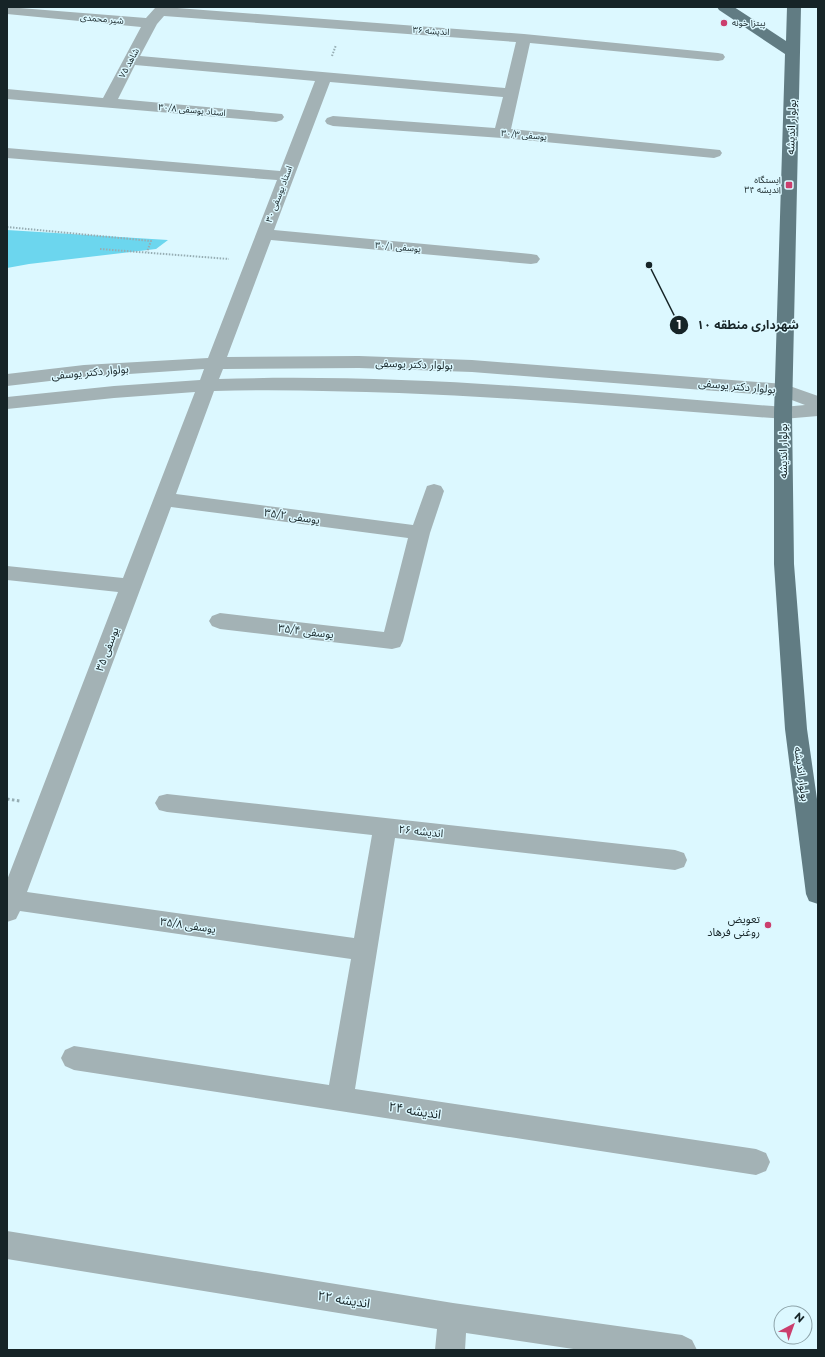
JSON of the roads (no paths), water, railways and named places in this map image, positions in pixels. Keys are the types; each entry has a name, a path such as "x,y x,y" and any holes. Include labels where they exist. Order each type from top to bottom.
{"main road":[{"path":"724,7 793,52"},
{"name":"بولوار اندیشه","path":"794,7 783,413 784,564 796,729 818,894"}],"street":[{"name":"شیر محمدی","path":"7,10 150,23"},
{"name":"اندیشه ۳۶","path":"150,23 160,11 524,38 718,57"},
{"name":"شاهد ۷۵","path":"108,102 150,23"},
{"path":"502,133 524,38"},
{"path":"130,60 512,93"},
{"name":"استاد یوسفی ۳۰","path":"207,386 324,77"},
{"name":"استاد یوسفی ۳۰/۸","path":"7,94 276,117"},
{"name":"یوسفی ۳۰/۳","path":"333,122 502,133 714,153"},
{"path":"7,153 286,176"},
{"name":"یوسفی ۳۰/۱","path":"264,234 531,259"},
{"name":"بولوار دکتر یوسفی","path":"7,380 84,371 215,363 360,362 472,366 784,390 818,403"},
{"name":"بولوار دکتر یوسفی","path":"7,403 85,394 207,386 358,385 470,389 783,413 818,410"},
{"name":"یوسفی ۳۵","path":"9,906 207,386"},
{"path":"420,533 434,490"},
{"name":"یوسفی ۳۵/۲","path":"164,499 420,533"},
{"name":"یوسفی ۳۵/۴","path":"220,621 392,641 420,533"},
{"path":"7,573 131,586"},
{"name":"اندیشه ۲۶","path":"167,803 675,860"},
{"path":"340,1098 385,827"},
{"name":"یوسفی ۳۵/۸","path":"9,906 365,950"},
{"name":"اندیشه ۲۴","path":"74,1058 756,1162"},
{"name":"اندیشه ۲۲","path":"7,1245 453,1317 682,1350"},
{"path":"450,1350 453,1317"}],"place":[{"name":"پیتزا خونه","path":"724,23"},
{"name":"ایستگاه اندیشه ۳۴","path":"789,185"},
{"name":"شهرداری منطقه ۱۰","path":"649,265"},
{"name":"تعویض روغنی فرهاد","path":"768,925"}]}
